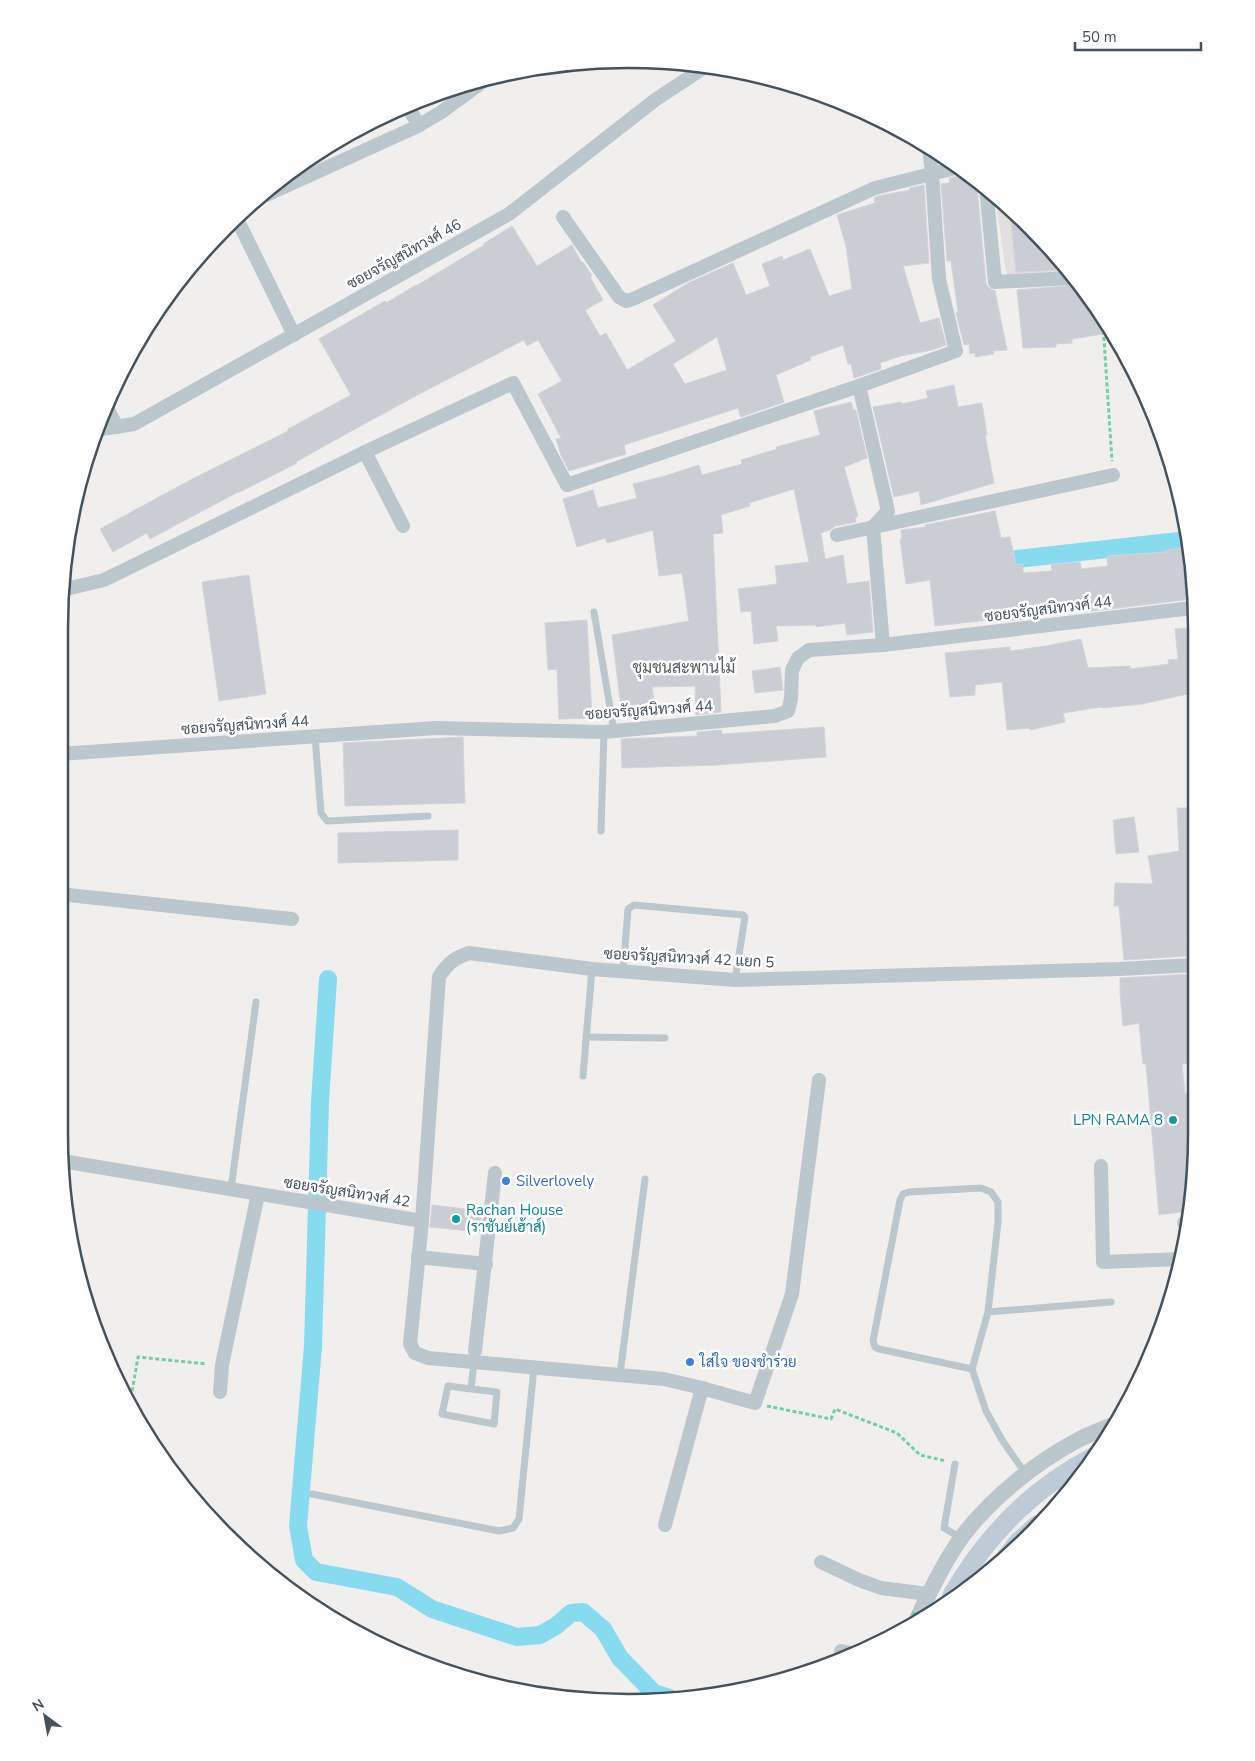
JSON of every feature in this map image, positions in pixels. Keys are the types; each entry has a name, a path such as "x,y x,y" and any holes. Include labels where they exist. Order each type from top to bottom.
{"main road":[{"path":"957,1586 982,1548 1002,1524 1060,1475 1079,1465"}],"street":[{"name":"ซอยจรัญสนิทวงศ์ 46","path":"104,429 134,424 509,214 655,100 698,72"},
{"path":"277,191 419,125 440,113 471,90"},
{"path":"410,111 419,125"},
{"path":"69,588 104,580 365,452 513,383 567,485 956,351 939,279 930,156"},
{"path":"563,217 619,297 626,300 642,295 875,188 949,169"},
{"path":"987,198 995,282 1065,278"},
{"path":"240,224 294,335"},
{"path":"859,386 888,511 874,527 883,645"},
{"path":"110,413 117,427"},
{"path":"365,452 403,526"},
{"path":"837,535 1113,475"},
{"name":"ซอยจรัญสนิทวงศ์ 44","path":"68,753 436,728 609,731 775,716 788,711 791,699 792,670 798,658 809,650 883,645 1187,609"},
{"path":"68,895 292,918"},
{"name":"ซอยจรัญสนิทวงศ์ 42 แยก 5","path":"422,1221 439,977 446,964 456,957 469,953 592,970 735,980 1188,965"},
{"path":"754,1403 792,1294 818,1080"},
{"name":"ซอยจรัญสนิทวงศ์ 42","path":"69,1161 312,1204 422,1221 410,1344 415,1353 428,1358 474,1356 534,1367 664,1379 754,1403"},
{"path":"1101,1166 1103,1262 1173,1259"},
{"path":"474,1356 495,1173"},
{"path":"220,1392 222,1365 258,1194"},
{"path":"418,1257 486,1264"},
{"path":"665,1525 702,1388"},
{"path":"919,1611 961,1538 985,1510 1025,1474 1078,1440 1103,1429"},
{"path":"821,1562 881,1588 928,1594"}],"lane":[{"path":"594,612 609,731 602,831"},
{"path":"315,736 321,813 327,821 428,816"},
{"path":"623,972 628,909 634,905 743,915 745,917 735,980"},
{"path":"583,1076 592,970"},
{"path":"231,1189 256,1002"},
{"path":"586,1037 665,1038"},
{"path":"620,1374 645,1179"},
{"path":"972,1369 875,1347 873,1341 900,1200 903,1194 909,1192 981,1188 991,1192 998,1202 998,1222 988,1312 972,1369 986,1411 1002,1440 1025,1474"},
{"path":"988,1312 1111,1302"},
{"path":"471,1389 474,1356"},
{"path":"312,1494 499,1531 513,1528 519,1519 534,1367"},
{"path":"448,1386 471,1389 497,1392 494,1424 442,1414 448,1386"},
{"path":"956,1464 944,1528 961,1538"}],"path":[{"path":"1104,334 1113,475"},
{"path":"132,1393 138,1357 222,1365"},
{"path":"754,1403 831,1420 835,1409 897,1433 920,1454 956,1464"}],"shaded area":[{"path":"996,206 1049,258 1065,278 1016,282 1006,272"}],"building":[{"path":"958,176 977,190 986,283 988,287 995,291 1007,350 993,351 994,354 975,357 975,353 970,354 969,344 964,345 956,313 958,312 951,261 947,261 941,184 950,183 949,178"},
{"path":"924,185 929,263 903,266 920,323 939,318 946,345 880,363 881,369 854,378 851,364 848,364 843,345 810,357 811,360 776,375 784,402 741,417 738,408 624,445 626,454 569,471 556,439 561,438 538,394 562,381 538,340 527,346 524,340 421,393 297,463 150,539 147,533 113,552 100,529 194,478 288,431 288,429 351,395 319,339 385,301 386,303 416,286 512,226 537,266 572,245 592,276 590,277 603,300 585,310 600,336 606,333 627,370 676,341 653,305 688,283 733,263 746,295 770,286 762,264 782,256 783,260 810,249 829,296 852,289 846,246 837,215 875,203 874,198 878,196 910,190 910,188","holes":["717,337 727,370 685,384 673,364"]},
{"path":"1011,220 1059,270 1016,272"},
{"path":"1071,286 1104,334 1072,339 1072,343 1056,344 1056,347 1023,348 1017,290"},
{"path":"954,385 958,407 982,403 987,435 985,435 994,483 921,505 919,491 894,497 873,407 901,402 902,404 928,398 926,391"},
{"path":"851,402 853,410 856,410 867,458 844,467 858,516 855,518 856,522 835,526 821,533 825,559 843,555 847,584 869,581 873,632 847,635 845,623 816,627 816,625 776,626 778,641 754,644 751,611 741,612 738,589 777,584 775,566 809,562 794,489 749,503 750,506 721,515 723,533 713,534 721,712 696,715 695,686 652,687 654,703 621,707 612,635 689,621 682,573 659,576 653,530 607,543 605,538 577,547 563,499 593,490 598,508 637,498 633,484 699,465 702,475 742,464 741,460 777,449 776,447 820,435 814,411"},
{"path":"995,511 1001,538 1010,537 1016,565 1023,564 1023,573 1052,571 1051,564 1080,562 1081,569 1108,566 1107,556 1166,552 1166,550 1182,548 1186,600 1085,612 1084,601 1055,602 1056,609 1026,611 1027,616 1023,617 1023,619 990,623 989,620 935,626 930,580 906,584 900,539 902,539 901,530 926,527 925,525"},
{"path":"249,575 266,694 219,701 202,582"},
{"path":"587,620 592,718 559,719 557,669 548,670 545,623"},
{"path":"1188,628 1188,694 1142,704 1101,707 1063,713 1065,722 1030,730 1030,728 1007,730 1002,682 975,685 975,695 950,697 945,653 1010,647 1010,651 1081,639 1088,668 1130,666 1130,669 1169,664 1168,660 1178,659 1175,629"},
{"path":"780,667 783,690 755,693 752,671"},
{"path":"824,727 826,757 717,765 622,768 621,739 697,736 697,732 721,730 722,734"},
{"path":"463,737 465,803 345,806 343,743"},
{"path":"1177,808 1188,808 1188,937 1186,937 1188,956 1124,960 1119,906 1114,906 1115,883 1153,884 1148,856 1179,851"},
{"path":"1134,817 1139,852 1116,854 1113,820"},
{"path":"458,830 458,860 338,863 338,833"},
{"path":"1188,974 1188,1064 1182,1064 1185,1094 1188,1094 1188,1134 1182,1212 1159,1215 1146,1064 1143,1064 1139,1023 1123,1026 1120,978"},
{"name":"Rachan House (ราชันย์เฮ้าส์)","path":"432,1205 482,1211 480,1232 430,1227"}],"waterway":[{"path":"1017,559 1181,541"},
{"path":"328,979 320,1102 313,1346 298,1526 304,1560 316,1572 397,1587 432,1609 517,1637 540,1635 556,1626 571,1613 583,1612 603,1629 620,1658 654,1693"}],"place":[{"name":"LPN RAMA 8","path":"1173,1120"},
{"name":"Silverlovely","path":"506,1181"},
{"name":"Rachan House (ราชันย์เฮ้าส์)","path":"456,1219"},
{"name":"ใส่ใจ ของชำร่วย","path":"690,1362"}],"district":[{"name":"ชุมชนสะพานไม้","path":"684,668"}]}
